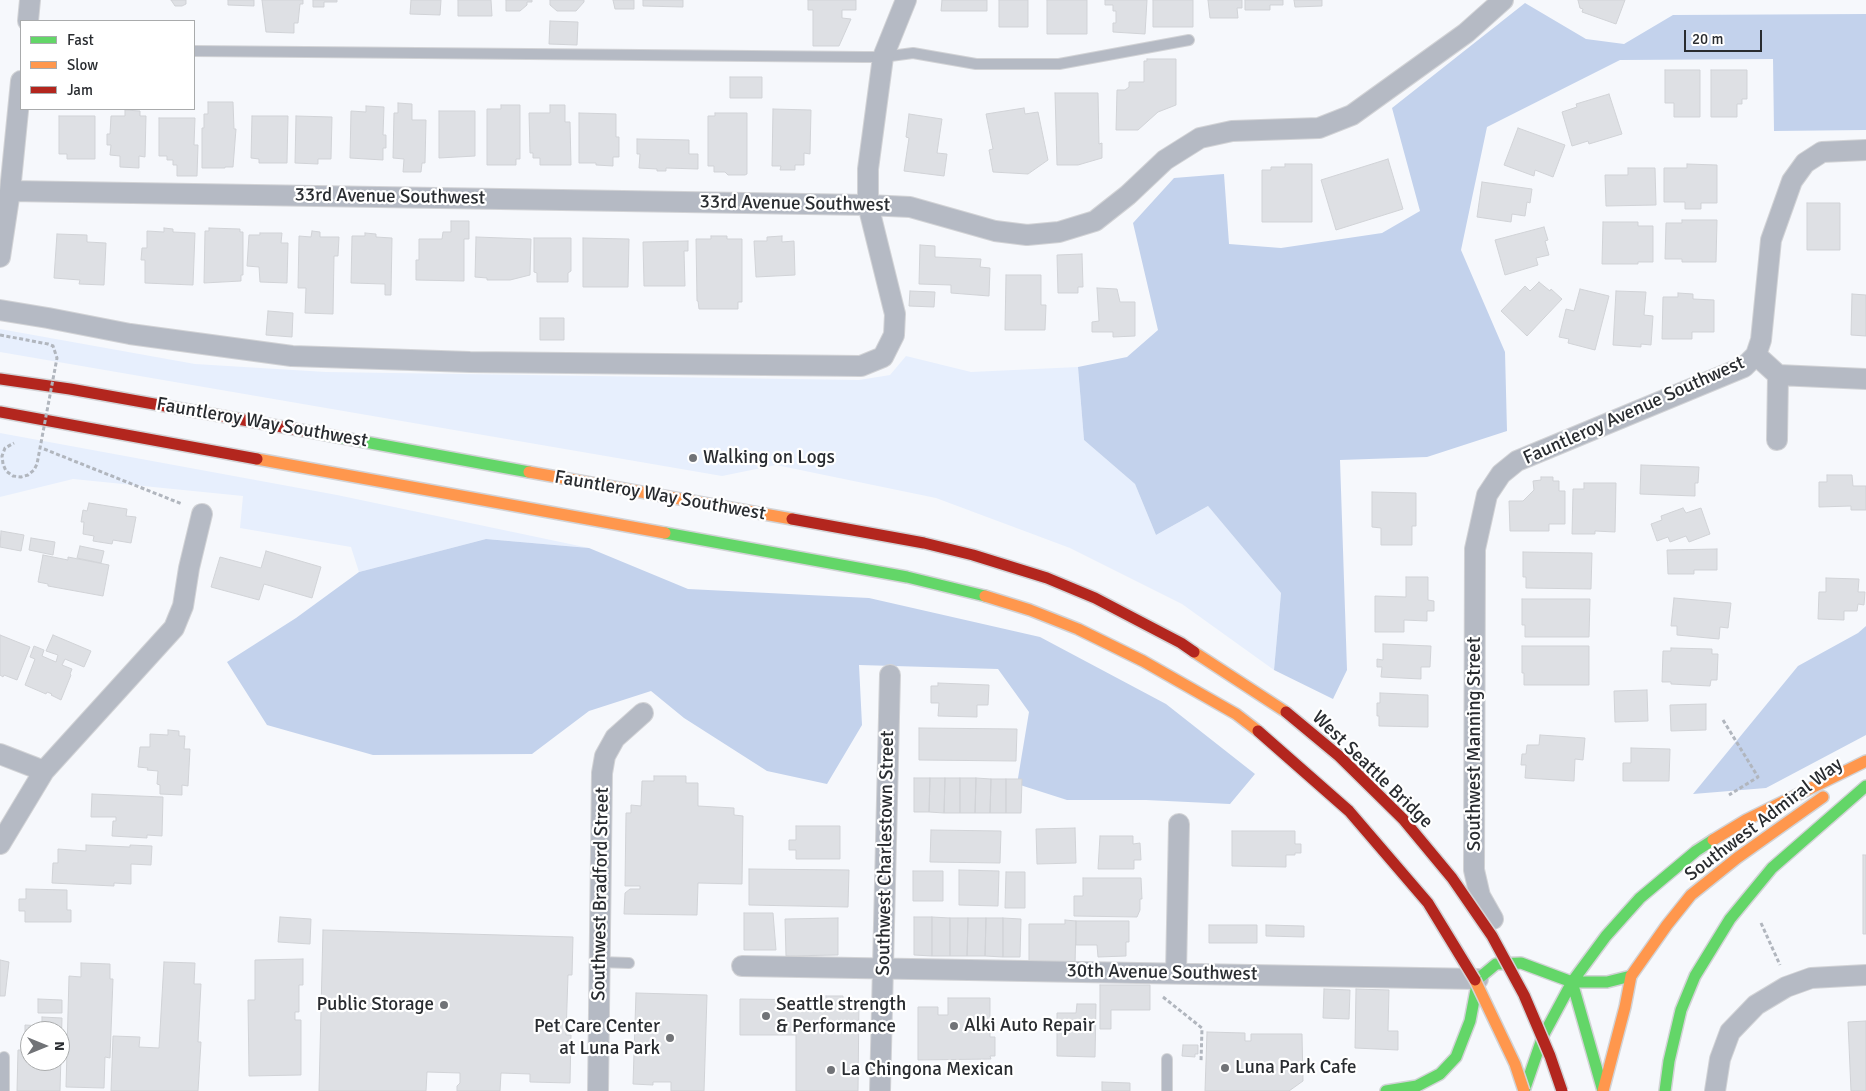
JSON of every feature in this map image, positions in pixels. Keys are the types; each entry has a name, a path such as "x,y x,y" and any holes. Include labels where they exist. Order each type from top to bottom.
{"main road":[{"name":"Fauntleroy Way Southwest","path":"0,379 139,401 924,543 973,555 1047,578 1096,598 1181,643 1286,712"},
{"name":"Fauntleroy Way Southwest","path":"0,412 898,575 974,593 1030,610 1078,629 1143,661 1236,714 1349,810 1428,903 1475,979 1515,1064 1524,1091"},
{"name":"West Seattle Bridge","path":"1286,712 1339,756 1403,819 1452,878 1492,936 1524,995 1550,1056 1562,1091"},
{"name":"Southwest Admiral Way","path":"1524,1091 1543,1036 1572,982 1606,936 1640,898 1696,851 1746,820 1866,761"},
{"name":"Southwest Admiral Way","path":"1603,1091 1626,1007 1632,976 1667,925 1691,895 1737,858 1866,766"},
{"path":"1665,1091 1669,1061 1681,1010 1696,976 1730,920 1772,868 1866,786"},
{"path":"1386,1091 1417,1086 1440,1074 1456,1056 1470,1021 1478,979 1496,964 1521,963 1572,982 1607,982 1632,976"},
{"path":"1572,982 1603,1091"}],"street":[{"path":"28,20 30,0"},
{"path":"0,310 130,334 292,356 470,362 861,366 883,357 894,335 895,314 868,205 868,169 882,57 906,0"},
{"name":"33rd Avenue Southwest","path":"10,191 868,205 910,207 995,231 1027,235 1058,232 1096,221 1128,195 1165,160 1200,138 1232,130 1319,128 1352,116 1466,33 1503,0"},
{"path":"0,257 10,191 20,91"},
{"path":"1756,355 1761,340 1771,240 1792,181 1805,163 1822,152 1866,150"},
{"name":"Fauntleroy Avenue Southwest","path":"1483,514 1487,495 1492,486 1501,474 1517,461 1744,367 1756,355 1778,374"},
{"path":"1776,440 1778,374 1866,379"},
{"path":"0,844 44,771 174,628 182,606 202,514"},
{"name":"Southwest Manning Street","path":"1483,514 1475,549 1474,870 1480,896 1521,963"},
{"name":"Southwest Charlestown Street","path":"880,1091 890,675"},
{"name":"Southwest Bradford Street","path":"598,1091 602,773 605,756 615,738 643,713"},
{"path":"0,754 44,771"},
{"path":"1176,974 1179,824"},
{"name":"30th Avenue Southwest","path":"742,966 1478,979"},
{"path":"1715,1091 1720,1060 1730,1032 1756,1004 1784,979 1866,975"}],"lane":[{"path":"195,51 882,57 914,53 976,64 1059,64 1189,40"},
{"path":"600,962 629,963"},
{"path":"4,1057 4,1091"},
{"path":"1167,1059 1167,1091"}],"path":[{"path":"0,335 53,346 57,358 38,464 28,475 21,477 13,476 6,471 2,456 5,448 17,442"},
{"path":"32,444 176,502"},
{"path":"1723,720 1758,777 1729,795"},
{"path":"1759,919 1784,979"},
{"path":"1160,994 1202,1028 1201,1061"}],"shaded area":[{"path":"1525,3 1586,39 1624,44 1673,15 1866,14 1866,130 1774,131 1773,59 1620,60 1487,127 1461,250 1505,352 1507,431 1427,457 1340,460 1347,670 1333,699 1274,670 1281,593 1208,506 1156,535 1135,484 1084,440 1078,367 1127,357 1158,330 1133,223 1174,178 1224,174 1229,244 1281,248 1382,233 1420,211 1392,108"},
{"path":"0,329 195,364 326,372 859,380 890,375 906,356 971,372 1078,367 1084,440 1135,484 1156,535 1208,506 1281,593 1274,670 1182,604 1070,548 936,498 776,465 722,476 0,352"},
{"path":"0,433 337,495 589,548 486,539 359,572 351,547 240,528 243,496 73,479 0,497"},
{"path":"486,539 589,548 688,589 869,598 1040,637 1166,704 1255,774 1230,804 1146,800 1067,800 1017,784 1029,712 998,669 859,665 862,725 827,784 767,771 684,718 651,691 589,711 532,754 373,755 267,725 227,662 296,618 359,572"},
{"path":"1866,626 1866,735 1766,788 1693,794 1798,666 1858,633"}],"building":[{"path":"171,0 186,0 186,4 175,6"},
{"path":"228,0 254,0 254,6 228,5"},
{"path":"262,0 303,0 303,4 300,4 298,23 294,23 294,33 266,32"},
{"path":"313,0 337,0 337,2 324,2 324,7 313,7"},
{"path":"411,0 441,0 440,15 410,14"},
{"path":"458,0 491,0 492,16 458,16"},
{"path":"506,0 532,0 532,2 527,2 527,5 520,11 506,11"},
{"path":"550,0 584,0 584,2 576,11 557,11 550,5"},
{"path":"613,0 634,0 634,9 615,9"},
{"path":"643,0 683,0 683,7 643,6"},
{"path":"808,0 856,0 856,10 842,10 842,18 851,19 839,46 813,46 813,10 808,10"},
{"path":"942,0 987,0 987,11 941,11"},
{"path":"999,0 1028,0 1028,27 999,27"},
{"path":"1047,0 1087,0 1087,34 1047,34"},
{"path":"1105,0 1147,0 1145,34 1113,32 1113,23 1116,23 1116,11 1113,11 1113,5 1105,5"},
{"path":"1153,0 1193,0 1193,27 1153,27"},
{"path":"1208,0 1242,0 1242,8 1237,8 1238,18 1210,18"},
{"path":"1245,0 1283,0 1283,5 1270,5 1270,10 1245,10"},
{"path":"1294,0 1322,0 1322,6 1295,7"},
{"path":"1578,0 1625,0 1616,24 1582,12 1583,9 1580,8"},
{"path":"550,21 578,22 577,45 549,44"},
{"path":"1147,59 1176,59 1176,105 1158,112 1138,130 1116,130 1117,90 1125,90 1129,87 1129,82 1144,82 1144,61 1147,61"},
{"path":"1665,70 1700,70 1700,117 1674,117 1674,103 1665,103"},
{"path":"1711,70 1747,70 1747,99 1742,99 1742,104 1737,104 1737,117 1711,117"},
{"path":"730,77 762,77 762,98 730,98"},
{"path":"1055,93 1098,93 1099,144 1102,143 1102,158 1078,165 1057,165"},
{"path":"1609,94 1622,134 1589,144 1588,141 1572,146 1562,112 1577,107 1576,104"},
{"path":"208,102 233,102 234,129 236,129 233,167 202,168 202,128 204,128 204,114 208,114"},
{"path":"398,103 412,104 412,120 426,120 425,163 422,163 421,172 403,172 404,159 393,158 394,113 398,113"},
{"path":"501,105 520,105 520,159 516,159 516,165 487,165 487,109 501,109"},
{"path":"550,105 565,105 565,122 570,122 571,165 540,165 540,158 533,158 533,153 530,153 529,113 550,113"},
{"path":"366,106 384,107 383,135 386,135 386,148 383,148 383,160 350,158 351,111 366,112"},
{"path":"1024,108 1025,114 1038,112 1048,160 1028,174 993,172 989,150 993,149 986,114"},
{"path":"773,109 811,110 810,154 804,153 804,165 795,165 795,170 780,170 781,166 772,166"},
{"path":"125,110 140,111 140,116 146,116 145,157 139,156 139,168 120,167 120,156 110,155 111,145 107,145 107,134 110,134 111,116 125,116"},
{"path":"439,111 475,111 475,156 439,158"},
{"path":"579,113 616,114 616,137 619,137 619,157 613,157 613,166 579,163"},
{"path":"715,113 747,113 747,174 728,175 725,172 714,172 714,166 708,166 708,116 715,116"},
{"path":"909,114 942,119 937,153 947,154 944,176 904,171 909,138 906,137"},
{"path":"59,116 95,116 95,159 67,159 67,154 59,154"},
{"path":"252,116 288,116 287,163 259,163 259,159 251,158"},
{"path":"296,116 332,117 331,159 318,159 318,164 295,163"},
{"path":"159,118 195,118 194,145 198,145 197,176 177,176 177,165 173,165 173,160 167,160 167,156 159,156"},
{"path":"1518,128 1565,145 1553,177 1535,170 1534,176 1504,165"},
{"path":"637,139 689,140 689,154 698,154 698,169 666,168 666,171 657,171 657,169 639,168 640,154 637,154"},
{"path":"1388,159 1403,209 1336,230 1321,180"},
{"path":"1285,164 1312,164 1312,222 1262,222 1262,170 1271,170 1271,167 1285,167"},
{"path":"1687,164 1717,165 1717,203 1701,203 1701,209 1685,209 1685,202 1664,202 1664,168 1687,168"},
{"path":"1628,168 1655,168 1656,205 1606,206 1605,175 1628,175"},
{"path":"1482,182 1532,189 1530,203 1527,202 1525,216 1512,214 1511,222 1477,217"},
{"path":"1807,203 1840,203 1840,250 1807,250"},
{"path":"1682,220 1717,220 1716,262 1682,262 1682,259 1665,259 1666,223 1682,223"},
{"path":"451,221 469,221 469,239 464,239 464,281 416,280 416,260 419,260 419,239 442,239 443,232 451,232"},
{"path":"1603,222 1638,222 1638,226 1653,226 1653,262 1602,264"},
{"path":"1544,227 1548,240 1545,241 1549,255 1536,258 1538,265 1505,275 1495,240"},
{"path":"164,228 173,229 173,232 195,233 193,285 145,283 145,260 141,260 142,248 147,248 147,231 164,232"},
{"path":"209,228 240,229 240,232 243,232 243,275 241,275 241,281 204,283 205,231 209,231"},
{"path":"312,231 320,232 320,237 339,237 338,256 334,256 333,314 305,313 306,288 298,288 299,236 311,237"},
{"path":"260,233 282,233 281,243 288,243 287,283 260,282 259,267 247,266 249,235 260,235"},
{"path":"365,233 376,234 376,237 392,238 391,295 385,295 385,284 351,283 352,236 365,236"},
{"path":"57,234 87,235 87,242 106,243 104,285 79,284 80,280 54,278"},
{"path":"711,236 727,236 727,239 742,239 742,302 738,302 738,309 699,309 697,301 696,239 711,239"},
{"path":"782,236 782,242 794,241 795,275 756,277 754,241 767,241 767,237"},
{"path":"476,237 531,239 530,275 510,280 487,280 487,278 475,277"},
{"path":"534,238 571,238 571,271 568,273 568,282 537,282 537,273 534,272"},
{"path":"583,238 629,239 628,287 583,287"},
{"path":"688,241 688,251 684,251 685,286 644,286 643,242"},
{"path":"920,245 935,246 935,257 981,259 980,267 990,268 989,296 951,293 951,285 919,284"},
{"path":"1082,254 1083,287 1078,287 1078,293 1058,293 1057,255"},
{"path":"1006,275 1041,275 1041,305 1046,305 1045,330 1005,330"},
{"path":"1539,282 1550,291 1551,289 1562,299 1527,336 1501,311 1525,286 1530,291"},
{"path":"1097,288 1117,289 1120,302 1135,302 1135,336 1113,337 1113,332 1092,332 1092,322 1099,321"},
{"path":"1580,289 1609,296 1595,350 1568,343 1569,339 1559,337 1566,309 1574,311"},
{"path":"910,291 935,292 934,307 909,306"},
{"path":"1616,291 1646,292 1644,315 1653,316 1651,345 1641,344 1641,347 1613,345"},
{"path":"1678,293 1693,294 1693,299 1714,300 1714,332 1692,332 1692,339 1662,339 1663,297 1678,297"},
{"path":"1852,294 1866,295 1866,336 1851,335"},
{"path":"268,311 293,313 292,337 266,335"},
{"path":"540,318 564,318 564,340 540,340"},
{"path":"1641,465 1699,467 1698,483 1695,483 1695,496 1640,494"},
{"path":"1827,475 1852,475 1853,486 1866,486 1866,510 1851,510 1851,506 1819,507 1819,482 1827,482"},
{"path":"1541,477 1553,477 1553,481 1559,481 1559,491 1565,491 1565,524 1549,524 1549,531 1510,531 1509,501 1523,501 1534,490 1533,481 1541,480"},
{"path":"1584,483 1616,483 1615,532 1595,531 1595,534 1572,534 1573,489 1584,489"},
{"path":"1372,492 1416,493 1416,526 1412,526 1412,545 1381,545 1381,528 1372,527"},
{"path":"89,503 127,509 126,516 136,517 131,543 113,540 112,544 93,541 94,536 83,534 84,522 81,522 83,510 87,511"},
{"path":"1683,508 1686,513 1701,508 1710,534 1689,542 1686,536 1670,542 1668,537 1657,541 1651,524 1662,520 1661,516"},
{"path":"1,531 24,535 21,551 0,547"},
{"path":"31,538 55,542 53,555 29,550"},
{"path":"80,546 104,551 101,563 77,558"},
{"path":"1717,549 1717,570 1694,570 1694,574 1668,574 1667,550"},
{"path":"266,551 321,567 312,598 264,584 259,600 211,587 220,557 261,568"},
{"path":"1523,552 1592,553 1591,589 1526,588 1526,577 1523,577"},
{"path":"43,555 68,560 68,557 109,565 103,596 48,586 48,584 38,582"},
{"path":"1406,577 1428,577 1428,600 1434,601 1434,611 1427,611 1427,621 1404,620 1404,632 1375,632 1375,596 1406,597"},
{"path":"1826,578 1859,579 1858,592 1865,592 1864,605 1858,604 1857,611 1844,611 1844,620 1818,619 1819,592 1826,592"},
{"path":"1674,598 1731,603 1728,628 1720,627 1719,639 1677,635 1677,626 1671,626"},
{"path":"1522,599 1590,599 1589,637 1525,637 1525,625 1522,625"},
{"path":"0,635 30,647 17,680 0,675"},
{"path":"53,635 91,651 84,667 65,659 62,665 72,669 61,700 52,694 47,692 46,694 25,685 35,659 30,657 34,646 44,650 42,656 56,662 58,655 46,651"},
{"path":"1383,644 1431,646 1430,667 1421,667 1421,679 1381,677 1382,667 1377,667 1377,659 1383,660"},
{"path":"1522,646 1589,646 1589,685 1524,685"},
{"path":"1671,648 1712,649 1712,654 1718,654 1717,680 1711,680 1710,686 1662,682 1663,651 1671,651"},
{"path":"938,683 989,685 988,705 977,705 977,717 938,716 939,703 931,703 931,686 938,686"},
{"path":"1647,690 1648,721 1615,722 1614,691"},
{"path":"1380,693 1428,695 1428,727 1379,726 1377,703 1380,703"},
{"path":"1706,704 1706,730 1671,731 1670,705"},
{"path":"919,728 1017,729 1016,761 919,760"},
{"path":"168,730 179,731 179,736 185,736 184,749 190,749 188,786 182,785 182,795 160,794 160,785 157,784 158,771 138,767 140,747 150,747 150,734 168,735"},
{"path":"1540,735 1585,738 1583,760 1575,759 1574,781 1525,778 1526,765 1521,765 1522,754 1526,754 1527,745 1539,745"},
{"path":"1631,748 1670,749 1669,781 1623,781 1623,763 1631,763"},
{"path":"654,776 686,776 686,783 698,783 698,806 734,808 734,815 743,816 742,884 698,883 697,915 624,914 625,893 630,889 640,889 640,886 625,886 626,813 631,813 631,805 641,806 642,781 654,781"},
{"path":"914,778 930,778 929,812 914,812"},
{"path":"930,778 945,778 944,813 929,812"},
{"path":"945,778 960,778 960,813 944,813"},
{"path":"960,778 976,778 975,813 960,813"},
{"path":"976,778 991,779 990,813 975,813"},
{"path":"991,779 1006,779 1006,813 990,813"},
{"path":"1006,779 1022,779 1021,813 1006,813"},
{"path":"92,794 163,797 162,836 147,835 147,838 112,836 113,821 116,821 116,817 91,817"},
{"path":"796,826 840,826 840,859 796,859 796,850 789,850 789,840 796,840"},
{"path":"1075,828 1076,863 1037,864 1036,829"},
{"path":"931,830 1001,831 1000,863 930,862"},
{"path":"1232,831 1295,831 1295,844 1301,844 1301,853 1286,855 1286,867 1232,866"},
{"path":"1100,836 1133,836 1133,844 1140,843 1141,860 1134,860 1134,869 1098,869"},
{"path":"86,845 152,846 151,865 131,864 131,884 114,883 114,886 52,883 53,863 58,863 58,849 86,851"},
{"path":"1863,855 1866,855 1866,934 1863,934"},
{"path":"749,869 849,870 848,907 749,905"},
{"path":"959,870 999,871 998,906 959,905"},
{"path":"913,871 943,871 943,901 913,901"},
{"path":"1006,872 1025,872 1025,908 1005,908"},
{"path":"1083,878 1141,878 1142,899 1140,899 1140,910 1137,917 1074,916 1074,896 1083,896"},
{"path":"26,889 67,890 67,910 71,910 71,922 25,922 25,911 19,911 19,899 26,899"},
{"path":"744,913 773,913 776,950 744,950"},
{"path":"280,917 311,919 310,944 278,942"},
{"path":"914,917 932,917 932,956 914,955"},
{"path":"932,917 950,918 950,956 932,956"},
{"path":"838,918 838,955 786,956 785,919"},
{"path":"950,918 968,918 967,956 950,956"},
{"path":"968,918 986,918 985,956 967,956"},
{"path":"986,918 1003,918 1003,957 985,956"},
{"path":"1003,918 1021,919 1020,957 1003,957"},
{"path":"1065,920 1076,921 1075,966 1029,966 1029,924 1065,924"},
{"path":"1076,921 1129,921 1129,942 1126,942 1126,956 1098,957 1097,945 1076,945"},
{"path":"1209,925 1257,925 1257,943 1209,943"},
{"path":"1266,925 1304,926 1304,937 1266,936"},
{"name":"Public Storage","path":"323,930 573,937 572,975 568,975 566,1035 571,1035 570,1083 530,1082 530,1074 501,1073 500,1091 457,1091 457,1086 460,1083 460,1073 427,1072 426,1091 319,1091"},
{"path":"303,959 303,985 299,985 299,1012 295,1012 295,1020 301,1020 301,1075 249,1076 248,1000 255,1000 255,960"},
{"path":"0,960 9,962 5,996 0,996"},
{"path":"164,962 195,963 194,984 201,984 198,1042 201,1042 198,1091 111,1091 113,1036 140,1037 139,1047 159,1048"},
{"path":"81,963 110,964 110,979 113,979 110,1058 105,1057 104,1088 66,1087 66,1071 70,1071 70,1021 68,1021 69,976 81,977"},
{"path":"1100,985 1150,985 1150,1010 1111,1010 1111,1029 1100,1029"},
{"path":"1324,989 1350,990 1349,1019 1323,1018"},
{"path":"1356,989 1389,990 1388,1031 1398,1031 1398,1050 1355,1048"},
{"name":"Pet Care Center at Luna Park","path":"636,993 707,995 704,1091 671,1091 671,1082 653,1082 653,1085 633,1084"},
{"path":"826,996 843,996 843,1000 859,1000 858,1091 796,1091 796,1035 740,1035 740,999 826,1000"},
{"name":"Alki Auto Repair","path":"948,998 990,998 990,1037 995,1037 995,1056 990,1056 991,1059 918,1060 918,1007 938,1007 938,1015 948,1015"},
{"path":"38,999 62,1000 62,1013 38,1013"},
{"path":"1077,1004 1096,1004 1095,1057 1057,1056 1057,1013 1076,1013"},
{"path":"42,1017 62,1018 62,1021 42,1021"},
{"path":"1866,1021 1866,1091 1851,1091 1848,1022"},
{"path":"1207,1032 1245,1033 1245,1041 1251,1041 1251,1034 1302,1034 1303,1081 1289,1091 1205,1091"},
{"path":"1183,1045 1198,1045 1198,1054 1195,1054 1195,1057 1182,1056"},
{"path":"18,1050 20,1050 20,1071 61,1071 60,1091 17,1091"},
{"path":"1102,1082 1130,1083 1130,1091 1102,1091"}],"traffic: fast":[{"path":"305,431 529,472"},
{"path":"665,533 907,577 985,596"},
{"path":"1665,1091 1669,1061 1681,1010 1695,976 1730,919 1772,868 1866,786"},
{"path":"1524,1091 1543,1036 1572,982 1606,936 1640,898 1696,851 1713,840"},
{"path":"1386,1091 1417,1086 1440,1074 1456,1057 1470,1021 1478,979 1496,964 1521,963 1572,982 1607,982 1631,976"},
{"path":"1572,982 1603,1091"}],"traffic: slow":[{"path":"257,459 665,533"},
{"path":"529,472 792,519"},
{"path":"985,596 1030,610 1078,629 1143,661 1236,714 1258,731"},
{"path":"1194,652 1286,712"},
{"path":"1713,840 1746,820 1866,761"},
{"path":"1603,1091 1625,1007 1631,976 1667,925 1691,895 1737,858 1823,797"},
{"path":"1475,980 1515,1064 1524,1091"}],"traffic: jam":[{"path":"0,379 70,389 305,431"},
{"path":"0,412 257,459"},
{"path":"792,519 924,543 973,555 1047,578 1095,598 1181,643 1194,652"},
{"path":"1286,712 1339,756 1403,819 1452,878 1492,936 1524,995 1550,1056 1562,1091"},
{"path":"1258,731 1349,811 1428,903 1475,980"}],"place":[{"name":"Walking on Logs","path":"693,458"},
{"name":"Public Storage","path":"444,1005"},
{"name":"Seattle strength & Performance","path":"766,1016"},
{"name":"Alki Auto Repair","path":"954,1026"},
{"name":"Pet Care Center at Luna Park","path":"670,1038"},
{"name":"Luna Park Cafe","path":"1225,1068"},
{"name":"La Chingona Mexican","path":"831,1070"}]}
